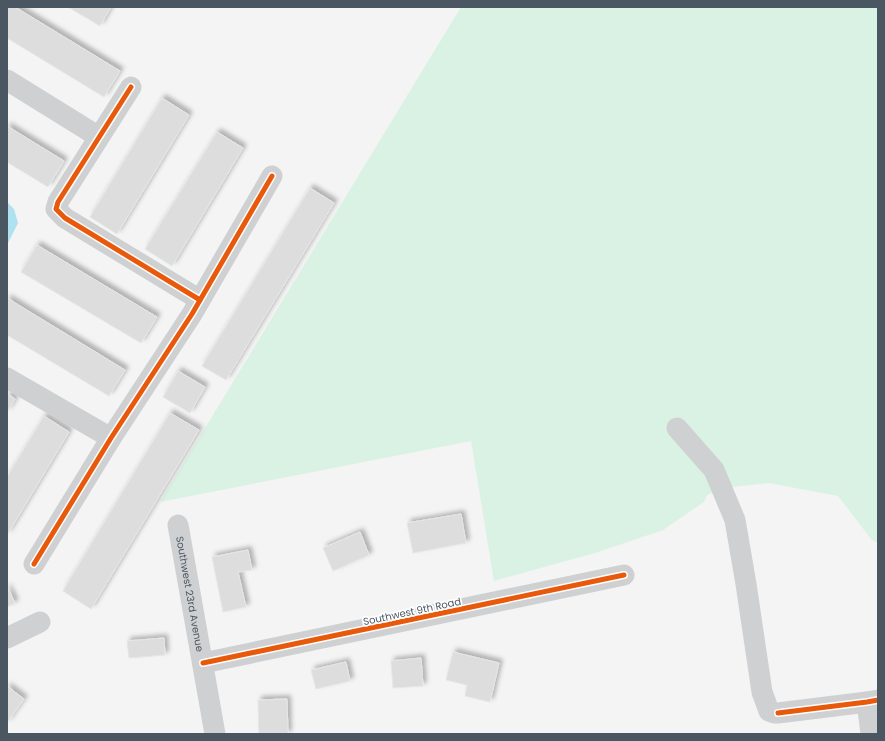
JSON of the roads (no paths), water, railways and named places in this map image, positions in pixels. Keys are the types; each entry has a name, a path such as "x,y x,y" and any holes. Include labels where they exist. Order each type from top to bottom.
{"street":[{"path":"7,80 99,137"},
{"path":"131,87 58,202 56,209 65,218 200,300"},
{"path":"34,564 111,438 192,314 272,176"},
{"path":"7,378 111,438"},
{"path":"677,428 714,470 735,520 762,692 769,711 778,713 873,701 872,734"},
{"name":"Southwest 23rd Avenue","path":"178,525 215,734"},
{"name":"Southwest 9th Road","path":"203,663 624,576"},
{"path":"7,638 40,622"}],"water":[{"path":"7,202 14,209 18,223 7,245"}]}
